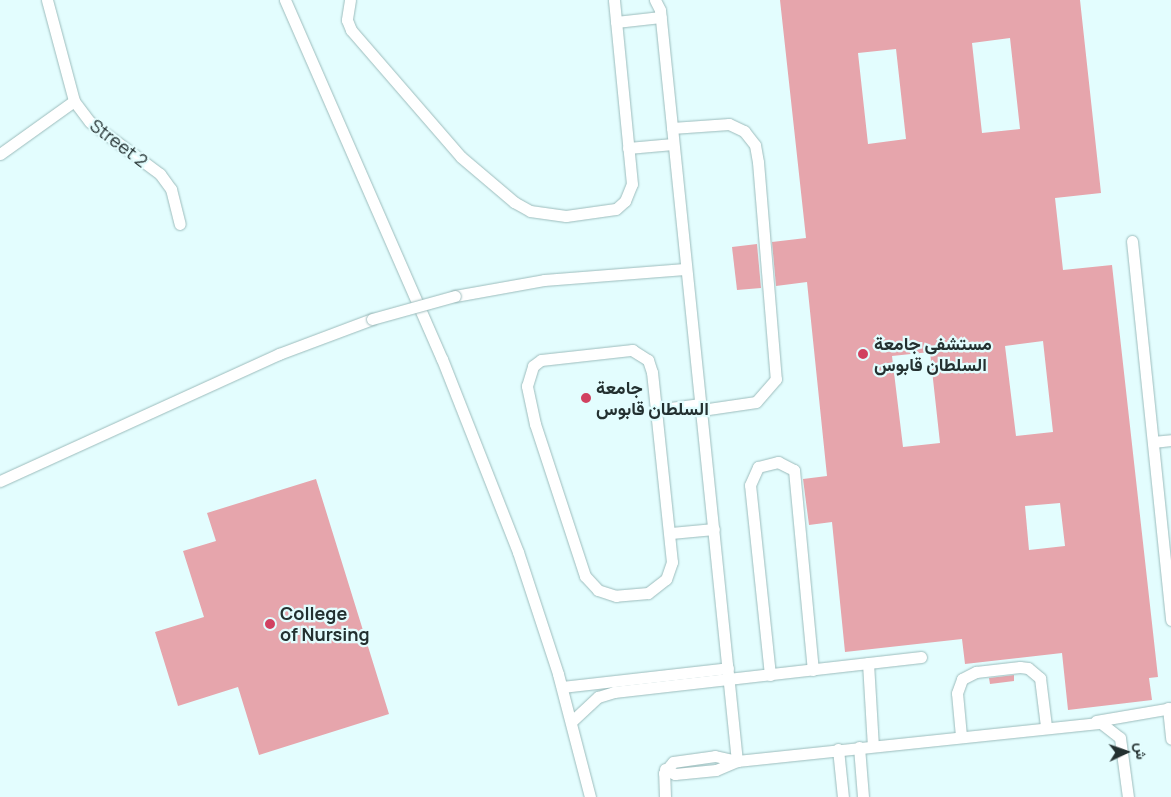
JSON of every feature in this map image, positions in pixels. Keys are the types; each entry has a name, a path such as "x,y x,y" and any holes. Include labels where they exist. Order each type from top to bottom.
{"lane":[{"name":"Street 2","path":"47,0 74,100 90,122 160,174 171,189 180,224"},
{"path":"285,0 442,359 518,552 562,687 590,797"},
{"path":"350,0 346,20 351,30 461,157 514,202 548,215 616,210 625,202 632,184 614,0"},
{"path":"616,22 660,7 685,269 737,760"},
{"path":"0,154 74,100"},
{"path":"655,410 756,402 776,379 755,145 744,131 728,124 672,128"},
{"path":"628,148 673,144"},
{"path":"1132,241 1171,620"},
{"path":"0,481 280,354 372,319 455,296 544,280 685,269"},
{"path":"632,350 648,360 655,410 671,533 672,562 666,579 648,593 616,596 598,590 585,576 535,424 528,376 541,360 632,350"},
{"path":"1153,442 1171,440"},
{"path":"770,675 750,485 758,466 778,462 794,470 813,670"},
{"path":"671,533 714,529"},
{"path":"562,687 729,674 770,675 921,657"},
{"path":"868,663 873,746"},
{"path":"961,736 957,693 962,679 976,672 1020,667 1028,668 1040,678 1046,726"},
{"path":"571,722 598,697 614,692 729,674"},
{"path":"665,797 665,769 675,774 716,770 737,760 1088,722 1170,708 1171,739"},
{"path":"1088,722 1101,722 1120,738 1128,797"},
{"path":"859,747 864,797"},
{"path":"838,749 843,797"}],"building":[{"name":"مستشفى جامعة السلطان قابوس","path":"780,0 1080,0 1101,193 1055,198 1063,270 1112,265 1158,677 1149,678 1152,700 1068,710 1062,653 965,664 962,639 845,652 832,522 809,525 803,479 827,476 807,282 776,286 772,242 806,238","holes":["1010,38 1020,129 982,133 972,43","896,49 906,139 868,144 858,53","1043,341 1053,432 1016,436 1005,346","930,352 940,443 903,447 892,356","1060,503 1065,546 1029,550 1025,506"]},
{"path":"757,244 761,288 737,290 732,247"},
{"name":"College of Nursing","path":"316,479 389,714 259,755 238,687 178,706 155,632 204,617 183,551 216,541 207,513"},
{"path":"1014,675 1014,681 990,684 989,678"}],"place":[{"name":"مستشفى جامعة السلطان قابوس","path":"863,354"},
{"name":"جامعة السلطان قابوس","path":"586,398"},
{"name":"College of Nursing","path":"270,624"}]}
